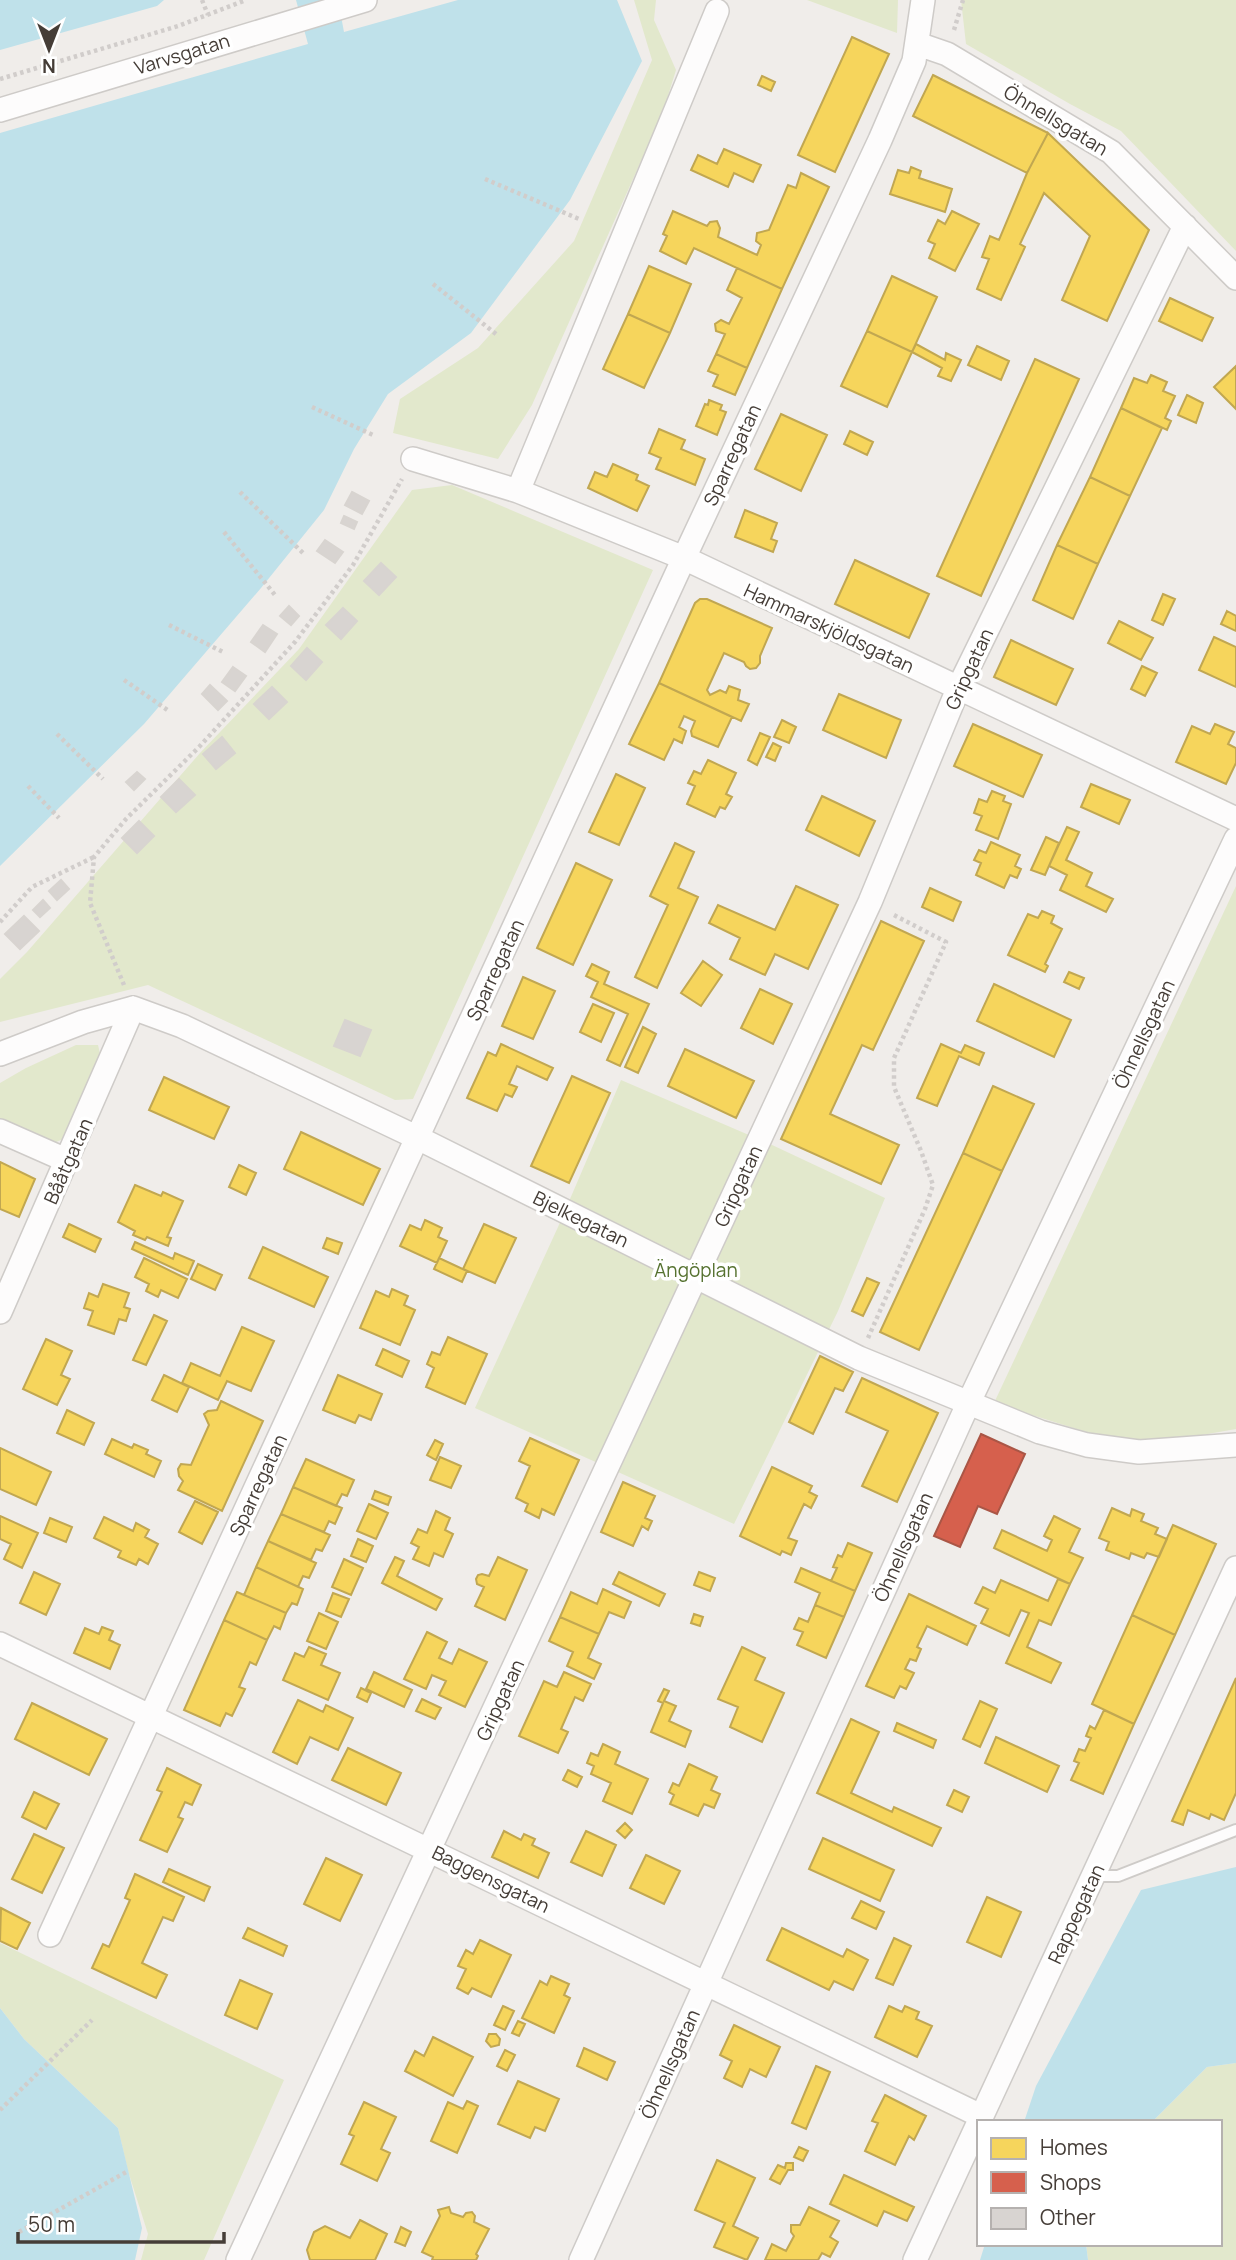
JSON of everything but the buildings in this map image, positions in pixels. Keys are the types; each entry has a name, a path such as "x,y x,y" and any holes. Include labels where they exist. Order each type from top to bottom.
{"street":[{"name":"Varvsgatan","path":"0,110 365,0"},
{"name":"Sparregatan","path":"50,1935 684,558 880,141 914,61 923,0"},
{"path":"518,491 717,11"},
{"name":"Öhnellsgatan","path":"918,44 947,54 1111,152 1236,278"},
{"name":"Gripgatan","path":"238,2260 870,902 958,689 1185,226"},
{"name":"Hammarskjöldsgatan","path":"413,460 518,491 684,558 1236,819"},
{"name":"Öhnellsgatan","path":"580,2260 968,1404 1236,839"},
{"path":"0,1054 83,1022 134,1009"},
{"name":"Bjelkegatan","path":"134,1009 182,1026 418,1138 859,1357 968,1404 1040,1432 1087,1445 1139,1452 1236,1446"},
{"name":"Bååtgatan","path":"0,1312 134,1009"},
{"path":"0,1132 68,1161"},
{"name":"Rappegatan","path":"979,2120 1236,1567"},
{"name":"Baggensgatan","path":"0,1644 981,2116"},
{"name":"Rappegatan","path":"915,2260 977,2125"}],"lane":[{"path":"1094,1875 1118,1876 1236,1830"}],"path":[{"path":"202,0 208,15"},
{"path":"0,79 178,26 246,0"},
{"path":"947,54 962,0"},
{"path":"485,179 579,219"},
{"path":"433,284 496,334"},
{"path":"312,407 373,435"},
{"path":"0,922 32,887 94,857 126,819 198,747 295,642 353,565 413,460"},
{"path":"240,492 303,553"},
{"path":"224,531 275,595"},
{"path":"169,625 223,652"},
{"path":"124,680 169,711"},
{"path":"57,734 103,779"},
{"path":"28,786 59,818"},
{"path":"94,857 90,903 134,1009"},
{"path":"859,1357 925,1209 933,1185 922,1151 894,1087 894,1058 946,942 870,902"},
{"path":"0,2110 92,2020"},
{"path":"19,2232 128,2171"}],"green space":[{"path":"634,0 656,0 654,20 676,70 663,112 532,405 498,459 393,433 400,399 478,348 574,241 652,60"},
{"path":"807,0 898,0 897,33"},
{"path":"961,0 1236,0 1236,251 1121,131 966,44"},
{"path":"452,485 653,570 413,1099 395,1100 148,985 0,1022 0,979 27,952 200,753 299,649 412,490"},
{"path":"1236,886 1236,1429 1134,1447 994,1403"},
{"path":"76,1045 98,1045 101,1058 63,1139 52,1144 0,1122 0,1083"},
{"name":"Ängöplan","path":"621,1080 770,1144 885,1198 838,1311 734,1524 475,1408 558,1227"},
{"path":"0,1943 284,2080 204,2260 141,2260 148,2234 118,2128 24,2039 0,2008"},
{"path":"1236,2063 1236,2260 1088,2260 1086,2246 1222,2246 1222,2120 1154,2120 1207,2067"}],"water":[{"path":"0,0 164,0 157,6 0,50"},
{"path":"296,0 338,0 344,32 458,0 617,0 642,61 570,200 471,333 388,394 354,449 324,510 261,588 144,724 0,866 0,133 308,44"},
{"path":"1236,1867 1236,2063 1207,2067 1154,2120 1025,2120 1036,2086 1141,1890"},
{"path":"0,2008 24,2039 118,2128 142,2228 135,2260 0,2260"},
{"path":"984,2246 1086,2246 1088,2260 980,2260"}]}
